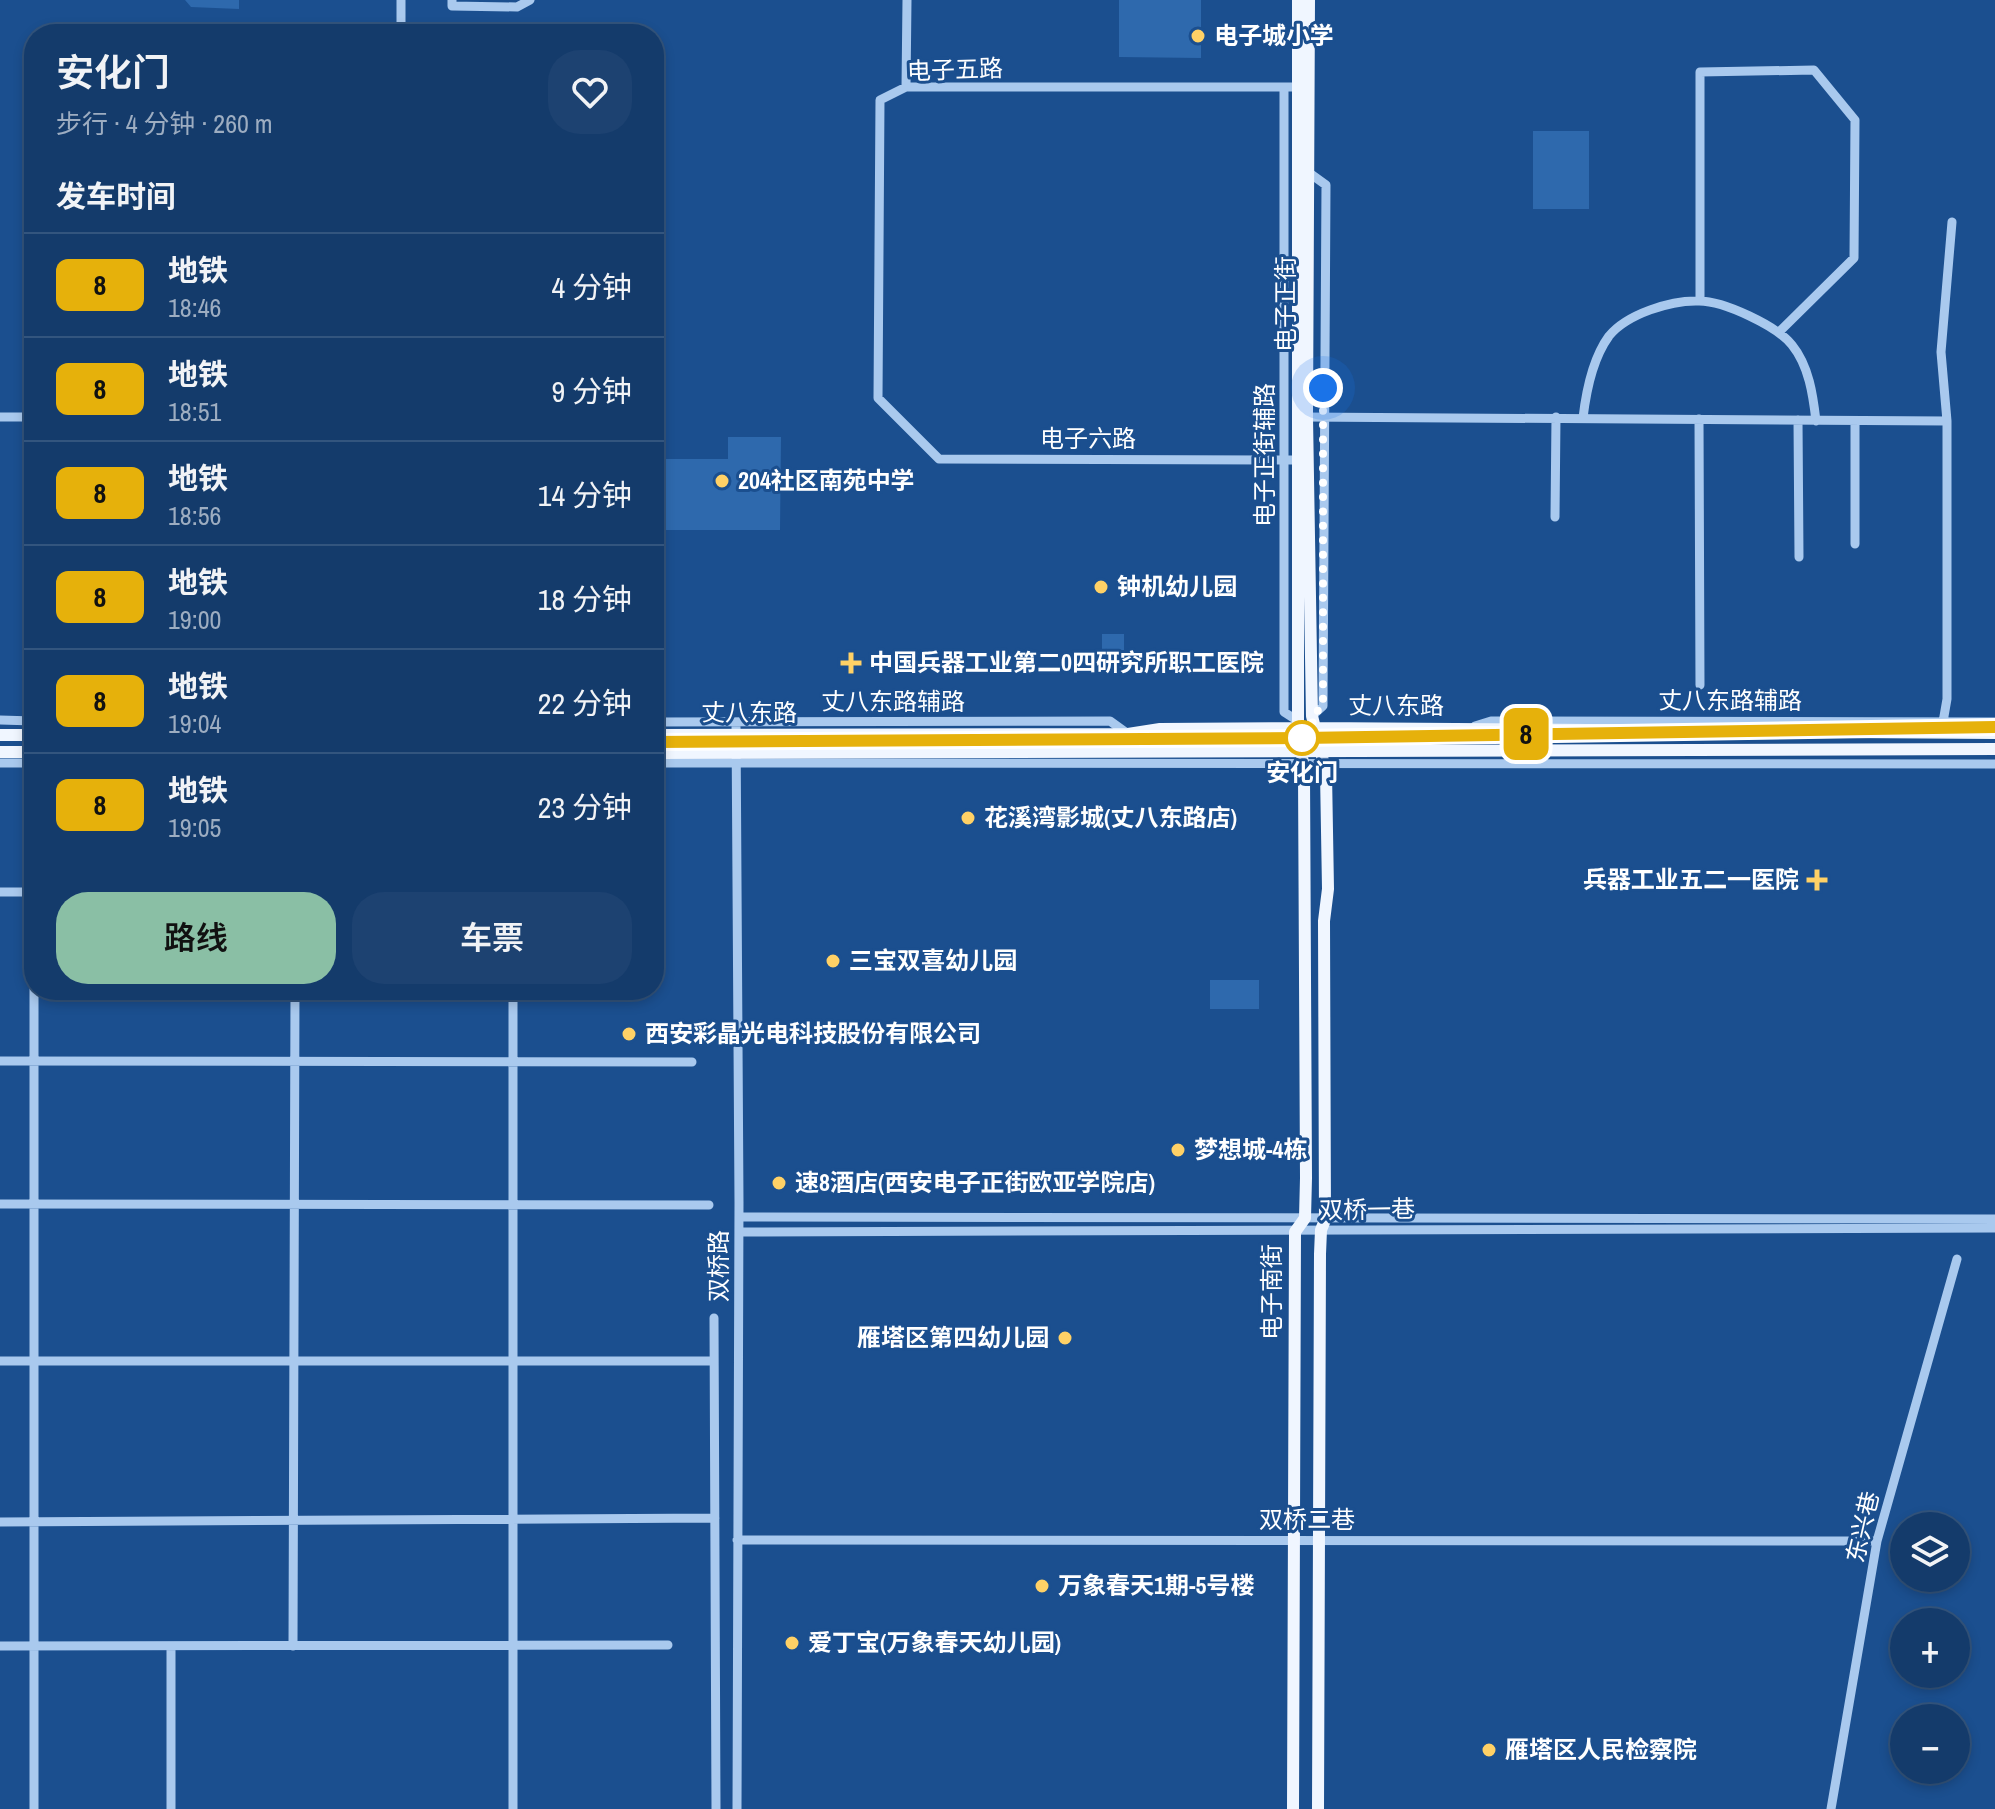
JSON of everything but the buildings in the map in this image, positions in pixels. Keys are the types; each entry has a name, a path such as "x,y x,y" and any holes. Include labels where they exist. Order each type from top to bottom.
{"main road":[{"name":"电子正街","path":"1298,0 1308,172 1302,417 1291,460 1298,726"},
{"name":"电子正街","path":"1309,0 1304,87 1302,417 1313,722 1324,751"},
{"name":"丈八东路","path":"664,734 736,729 1039,728 1128,734 1160,729 1298,726 1313,722 1495,732 1995,733"},
{"name":"电子南街","path":"1293,1809 1295,1232 1305,1218 1303,751 1298,726"},
{"path":"0,735 24,735"},
{"name":"丈八东路","path":"664,754 737,758 1303,751 1810,756 1995,749"},
{"name":"电子南街","path":"1318,1809 1324,751"},
{"path":"0,752 24,752"}],"street":[{"path":"401,0 401,24"},
{"path":"452,0 452,6 517,7 530,0"},
{"path":"906,87 907,0"},
{"path":"1700,300 1700,72 1814,70 1855,120 1854,258 1779,332"},
{"name":"电子五路","path":"896,416 878,398 880,100 906,87 1304,87"},
{"name":"电子正街辅路","path":"1284,87 1291,460"},
{"path":"1308,172 1326,185 1322,417 1323,706 1313,722"},
{"path":"1943,722 1947,699 1947,421 1941,352 1952,222"},
{"path":"1583,418 1591,377 1608,337 1623,324 1657,308 1700,300 1751,316 1779,332 1793,346 1813,391 1816,421"},
{"name":"电子六路","path":"896,416 939,459 1291,460"},
{"path":"0,417 24,417"},
{"path":"1302,417 1947,421"},
{"path":"1555,517 1556,417"},
{"path":"1699,419 1700,685"},
{"path":"1798,420 1799,557"},
{"path":"1855,421 1855,544"},
{"path":"0,720 24,721"},
{"name":"丈八东路辅路","path":"1465,728 1491,721 1995,722"},
{"path":"664,723 736,729"},
{"name":"双桥路","path":"736,729 739,1217 737,1809"},
{"path":"664,762 737,758 1326,766 1810,756 1995,764"},
{"path":"0,763 24,763"},
{"path":"0,892 24,892"},
{"path":"34,1000 34,1809"},
{"path":"293,1646 295,1000"},
{"path":"513,1000 513,1809"},
{"path":"0,1061 692,1062"},
{"path":"0,1204 512,1202 709,1205"},
{"name":"双桥一巷","path":"739,1217 1305,1218 1323,1225 1995,1228"},
{"name":"双桥一巷","path":"739,1232 1295,1232 1323,1225 1995,1219"},
{"name":"东兴巷","path":"1831,1809 1877,1541 1957,1259"},
{"path":"714,1318 716,1809"},
{"path":"0,1361 714,1361"},
{"path":"0,1522 715,1518"},
{"name":"双桥二巷","path":"737,1540 1877,1541"},
{"path":"0,1646 668,1645"},
{"path":"171,1646 171,1809"}],"shaded area":[{"path":"185,0 239,0 239,9 191,7"},
{"path":"1119,0 1201,0 1201,58 1119,57"},
{"path":"1533,131 1589,131 1589,209 1533,209"},
{"name":"204社区南苑中学","path":"728,437 781,437 780,530 664,530 664,459 728,459"},
{"path":"1102,634 1124,634 1124,673 1102,673"},
{"path":"1210,980 1259,980 1259,1009 1210,1009"}],"metro line":[{"name":"8","path":"664,742 1302,738 1995,727"}],"place":[{"name":"电子城小学","path":"1198,36"},
{"name":"204社区南苑中学","path":"722,481"},
{"name":"钟机幼儿园","path":"1101,587"},
{"name":"中国兵器工业第二0四研究所职工医院","path":"851,663"},
{"name":"安化门","path":"1302,738"},
{"name":"花溪湾影城(丈八东路店)","path":"968,818"},
{"name":"兵器工业五二一医院","path":"1817,880"},
{"name":"三宝双喜幼儿园","path":"833,961"},
{"name":"西安彩晶光电科技股份有限公司","path":"629,1034"},
{"name":"梦想城-4栋","path":"1178,1150"},
{"name":"速8酒店(西安电子正街欧亚学院店)","path":"779,1183"},
{"name":"雁塔区第四幼儿园","path":"1065,1338"},
{"name":"万象春天1期-5号楼","path":"1042,1586"},
{"name":"爱丁宝(万象春天幼儿园)","path":"792,1643"},
{"name":"雁塔区人民检察院","path":"1489,1750"}],"route":[{"path":"1302,738 1298,731 1313,728 1312,716 1323,706 1323,388"}]}
